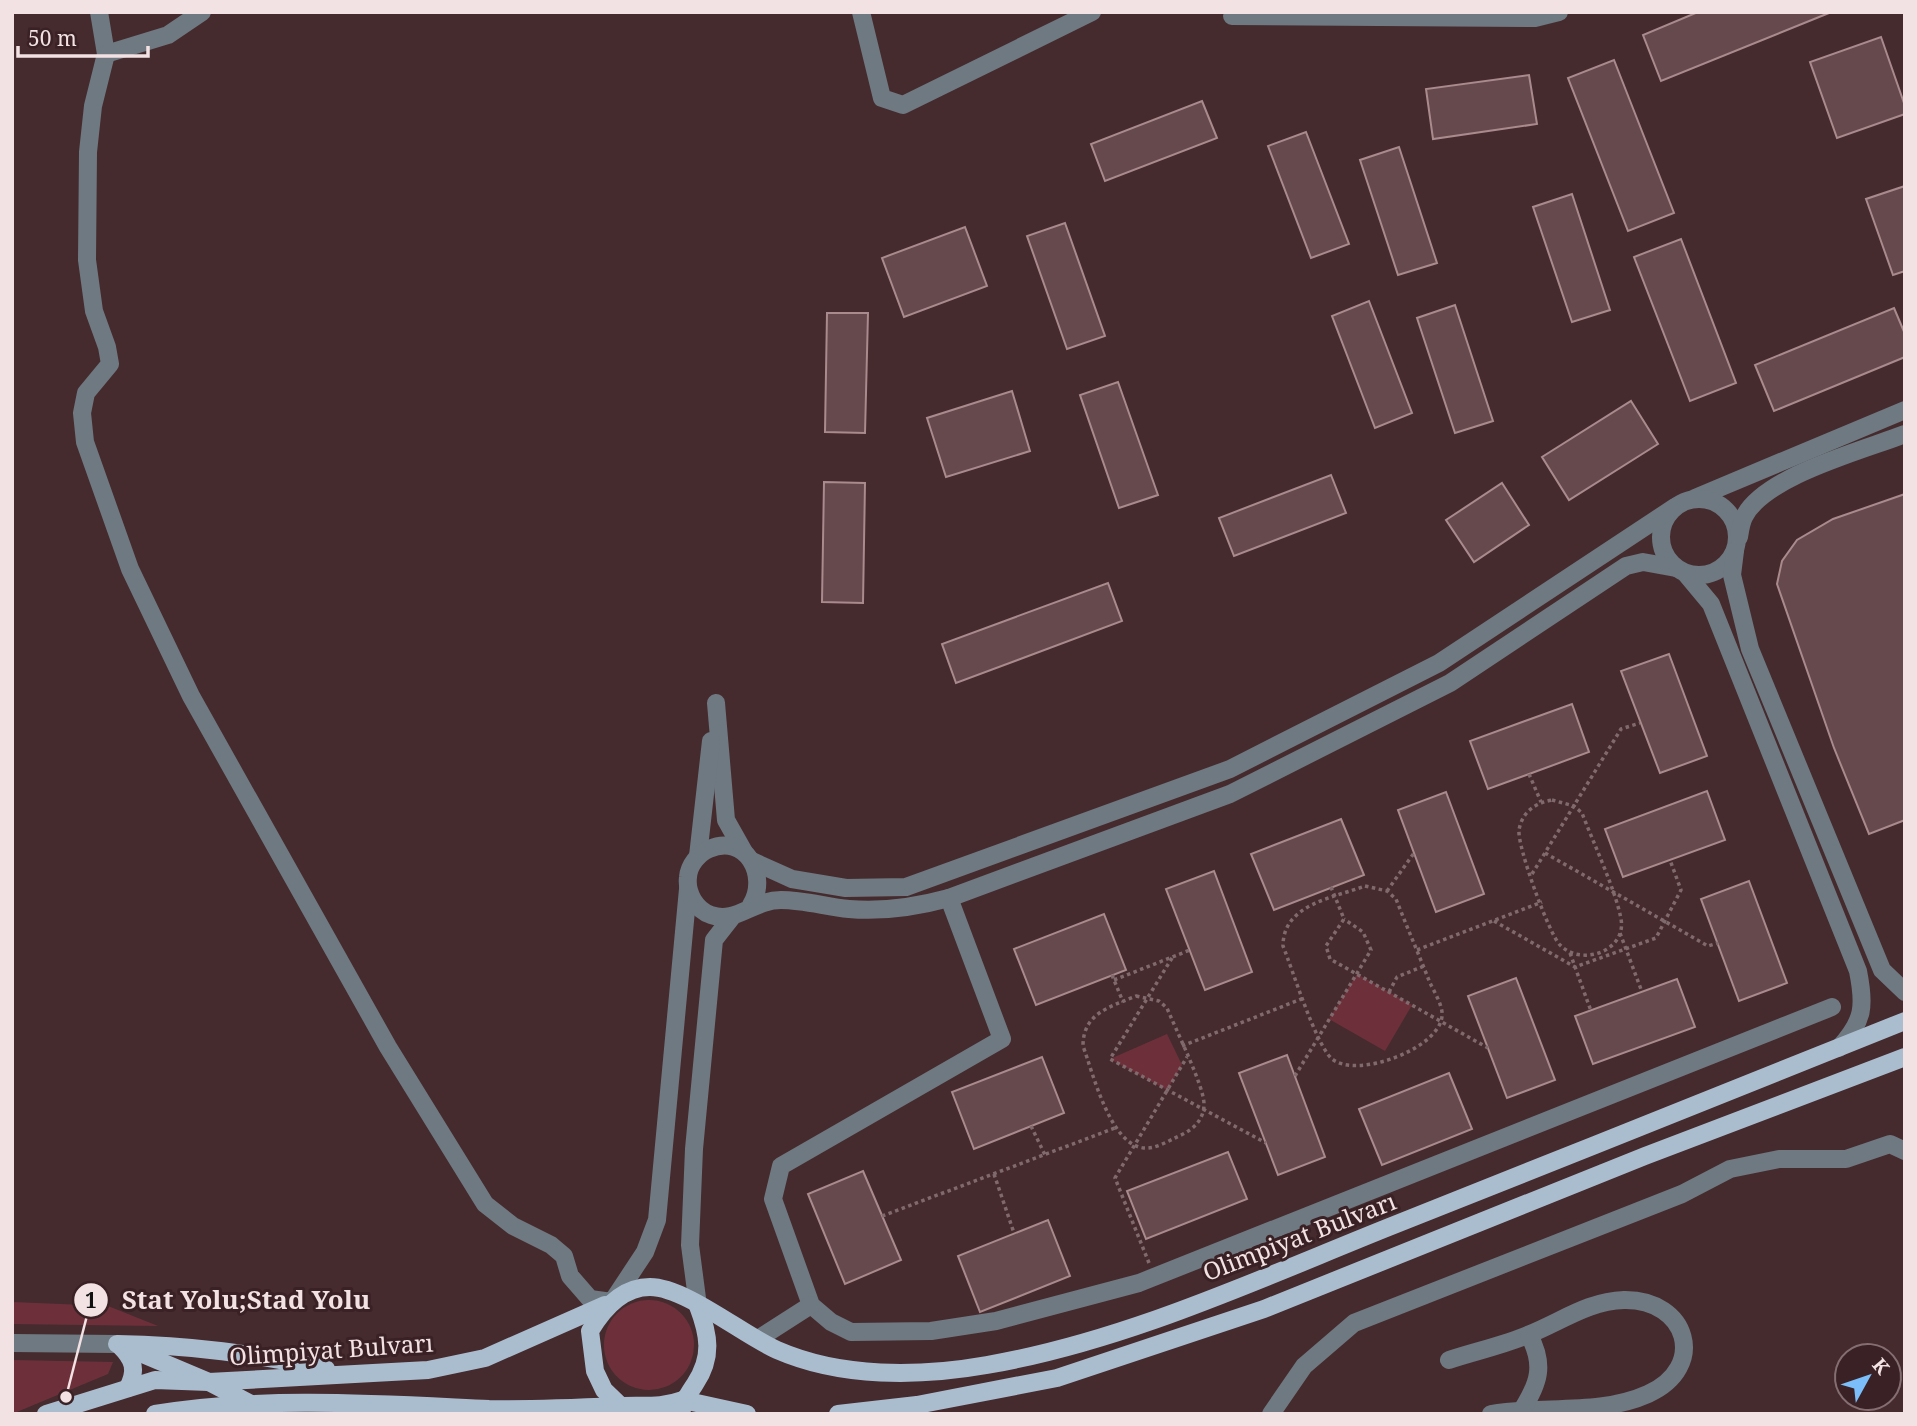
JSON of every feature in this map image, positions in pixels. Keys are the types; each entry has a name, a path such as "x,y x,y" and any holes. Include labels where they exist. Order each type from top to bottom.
{"main road":[{"name":"Olimpiyat Bulvarı","path":"698,1306 778,1350 833,1366 886,1373 955,1371 1024,1359 1136,1325 1271,1274 1905,1021"},
{"path":"838,1414 917,1405 1057,1378 1264,1309 1645,1156 1905,1057"},
{"path":"682,1407 705,1367 709,1348 698,1306 668,1290 639,1288 612,1302 590,1331 590,1350 604,1390 627,1410 682,1407 747,1414"},
{"name":"Olimpiyat Bulvarı","path":"46,1414 155,1380 209,1382 428,1370 485,1357 612,1302"},
{"path":"117,1344 188,1345 240,1351 350,1374"},
{"path":"117,1344 209,1382 253,1405"},
{"path":"117,1344 131,1357 135,1374 128,1388"},
{"name":"Olimpiyat Bulvarı","path":"155,1414 192,1408 253,1405 365,1404 546,1412 627,1410"}],"street":[{"path":"99,12 106,54 93,106 88,152 87,260 94,311 110,364 86,393 82,413 85,442 130,569 185,685 235,776 388,1047 485,1204 513,1226 551,1245 564,1256 570,1276 590,1299 612,1302 645,1252 657,1220 688,889 691,866 698,856 716,703 726,820 748,856 759,883 751,905"},
{"path":"106,54 168,35 202,12"},
{"path":"861,12 882,98 903,105 1093,12"},
{"path":"1232,16 1535,18 1559,12"},
{"path":"698,856 721,846 748,856 792,879 846,888 906,887 1230,769 1439,663 1675,507 1905,410"},
{"path":"1905,434 1788,480 1762,496 1745,516 1736,546 1732,575 1750,649 1882,970 1905,992"},
{"path":"698,1306 690,1245 694,1149 714,940 732,917 751,905 780,900 853,909 910,909 949,898 1230,794 1450,683 1626,566 1643,562 1681,571 1710,574 1721,569 1736,546 1732,518 1715,502 1692,499"},
{"path":"1675,507 1662,526 1661,537 1668,559 1712,604 1858,971 1864,1001 1856,1030 1839,1048"},
{"path":"688,889 700,909 720,918 732,917"},
{"path":"949,898 1002,1039 781,1166 773,1199 811,1306 831,1322 851,1332 931,1331 996,1321 1155,1276 1832,1007"},
{"path":"1271,1414 1304,1366 1354,1322 1682,1194 1730,1170 1779,1160 1846,1159 1890,1144 1905,1151"},
{"path":"1450,1360 1529,1335 1588,1306 1625,1300 1653,1305 1668,1313 1684,1334 1682,1360 1671,1378 1649,1394 1607,1407 1522,1410 1491,1414"},
{"path":"758,1339 811,1306"},
{"path":"1522,1410 1540,1374 1538,1353 1529,1335"},
{"path":"12,1343 117,1344"}],"path":[{"path":"1531,875 1621,729 1640,723"},
{"path":"1529,774 1541,802"},
{"path":"1591,1011 1570,953 1553,936 1518,839 1519,828 1531,808 1541,802 1552,800 1574,806 1582,813 1622,920 1620,933 1642,992"},
{"path":"1387,891 1414,853"},
{"path":"1545,853 1709,946 1718,943"},
{"path":"1494,921 1575,967 1626,950 1656,938 1681,890 1670,860"},
{"path":"1365,886 1387,891 1396,899 1442,1012 1435,1035 1426,1043 1365,1068 1341,1065 1324,1049 1283,946 1283,935 1294,915 1335,897 1365,886"},
{"path":"1295,1076 1371,950 1363,932 1345,919 1331,887"},
{"path":"1417,950 1542,902"},
{"path":"1345,919 1326,946 1331,960 1488,1048"},
{"path":"1570,953 1594,956 1605,951 1620,933"},
{"path":"1123,1002 1113,978 1190,950"},
{"path":"1172,958 1110,1059 1266,1143"},
{"path":"1389,992 1397,976 1424,966"},
{"path":"1136,996 1149,996 1167,1008 1204,1101 1197,1124 1189,1132 1156,1147 1134,1145 1122,1138 1115,1128 1083,1046 1083,1034 1094,1015 1123,1002 1136,996"},
{"path":"1182,1046 1304,998"},
{"path":"1155,1276 1115,1178 1187,1057"},
{"path":"1031,1126 1045,1155"},
{"path":"882,1216 1115,1128"},
{"path":"994,1174 1014,1233"}],"shaded area":[{"path":"1357,974 1412,1005 1385,1051 1329,1019"},
{"path":"1167,1034 1182,1065 1167,1090 1110,1059"},
{"path":"649,1300 666,1303 681,1313 691,1328 694,1345 691,1362 681,1377 666,1387 649,1390 632,1387 617,1377 607,1362 604,1345 607,1328 617,1313 632,1303"},
{"path":"12,1302 108,1306 158,1326 12,1324"},
{"path":"12,1360 113,1362 108,1374 12,1414"}],"building":[{"path":"1698,12 1829,13 1661,81 1643,35"},
{"path":"1881,37 1905,106 1905,114 1837,138 1810,62"},
{"path":"1614,60 1674,213 1628,231 1568,78"},
{"path":"1529,75 1537,124 1433,139 1426,89"},
{"path":"1202,101 1217,138 1105,181 1091,144"},
{"path":"1306,132 1349,244 1311,258 1268,146"},
{"path":"1399,147 1437,263 1398,275 1360,160"},
{"path":"1905,186 1905,271 1893,275 1866,199"},
{"path":"1572,194 1610,310 1572,322 1533,207"},
{"path":"1065,223 1105,336 1067,349 1027,236"},
{"path":"965,227 987,286 904,317 882,258"},
{"path":"1681,239 1736,383 1690,401 1634,257"},
{"path":"1369,301 1412,413 1375,428 1332,316"},
{"path":"1455,305 1493,421 1455,433 1417,318"},
{"path":"1894,308 1905,334 1905,357 1774,411 1755,365"},
{"path":"827,313 868,313 865,433 825,432"},
{"path":"1118,382 1158,495 1119,508 1080,395"},
{"path":"1012,391 1030,451 946,477 927,418"},
{"path":"1631,401 1658,444 1569,500 1542,457"},
{"path":"1331,475 1346,513 1234,556 1219,518"},
{"path":"824,482 865,483 863,603 822,602"},
{"path":"1502,483 1529,525 1474,562 1446,520"},
{"path":"1905,494 1905,820 1869,834 1834,748 1777,584 1782,561 1797,540 1833,519"},
{"path":"1108,583 1122,621 956,683 942,644"},
{"path":"1669,654 1707,756 1660,773 1621,671"},
{"path":"1572,704 1589,752 1488,789 1470,741"},
{"path":"1707,791 1725,840 1623,877 1605,829"},
{"path":"1446,792 1484,894 1436,912 1398,810"},
{"path":"1341,819 1364,875 1274,910 1251,854"},
{"path":"1214,871 1252,972 1205,990 1166,889"},
{"path":"1749,881 1787,983 1739,1001 1701,899"},
{"path":"1104,914 1126,970 1036,1005 1014,949"},
{"path":"1516,978 1555,1080 1507,1098 1468,996"},
{"path":"1677,979 1695,1027 1593,1064 1575,1016"},
{"path":"1287,1055 1325,1157 1278,1175 1239,1073"},
{"path":"1042,1057 1064,1113 974,1149 952,1092"},
{"path":"1449,1073 1472,1129 1382,1165 1359,1109"},
{"path":"1228,1152 1247,1199 1146,1239 1127,1191"},
{"path":"863,1171 901,1260 845,1284 808,1194"},
{"path":"1048,1220 1070,1276 980,1312 958,1256"}],"place":[{"name":"Stat Yolu;Stad Yolu","path":"66,1397"}]}
